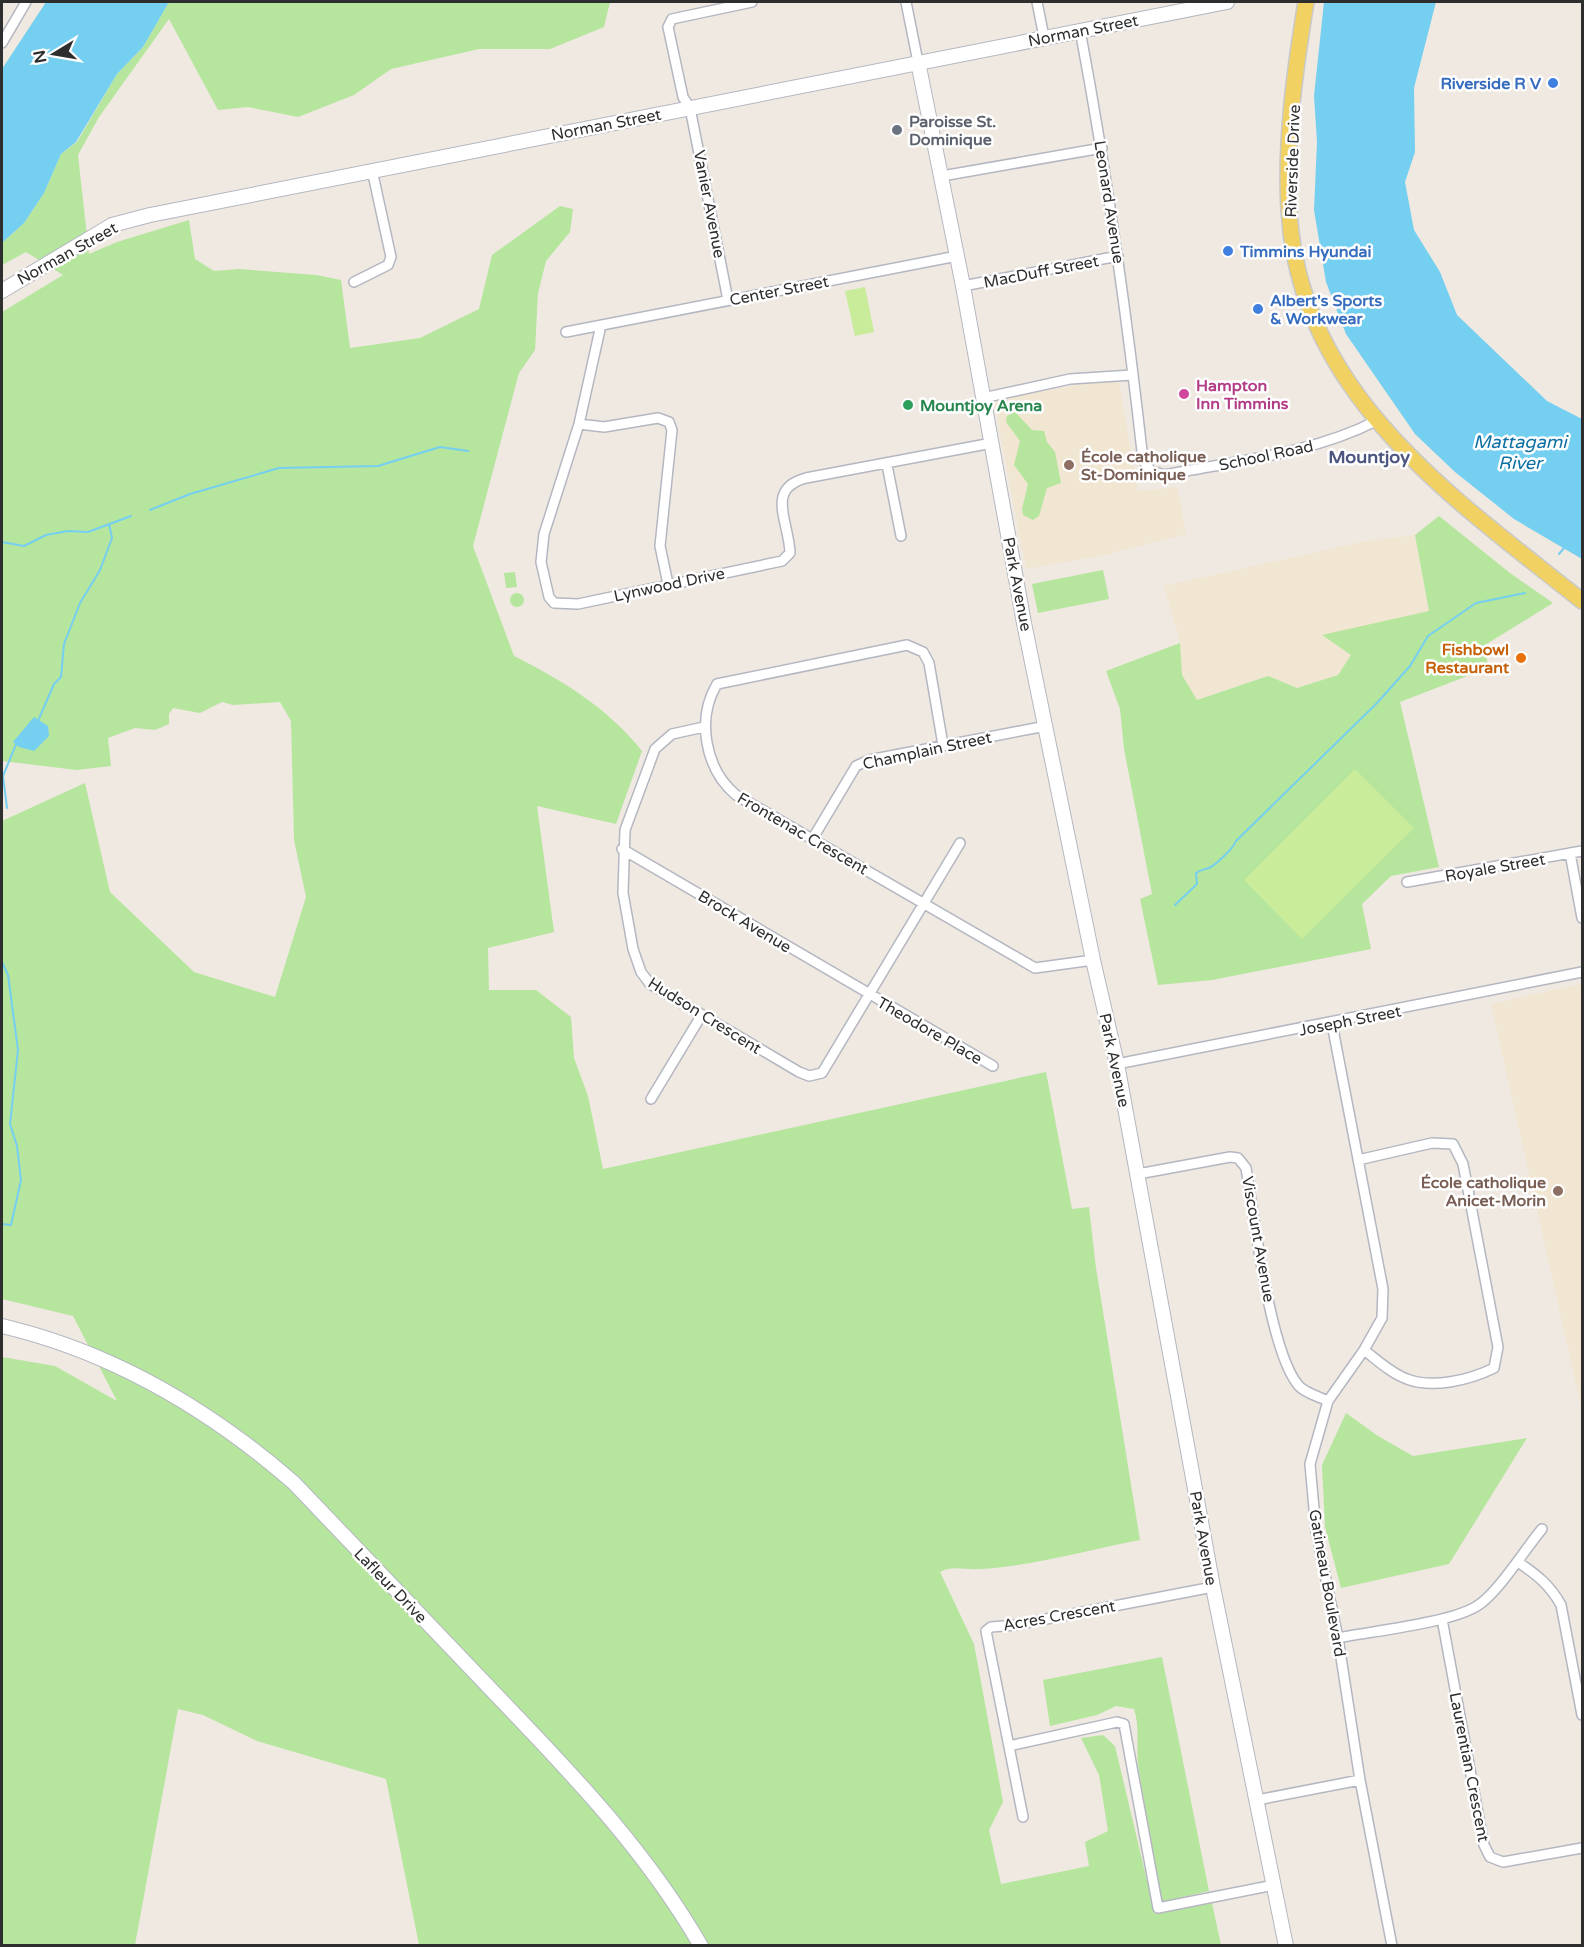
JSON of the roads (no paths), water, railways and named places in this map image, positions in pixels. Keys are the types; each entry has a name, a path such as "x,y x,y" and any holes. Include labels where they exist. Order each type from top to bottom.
{"main road":[{"name":"Riverside Drive","path":"1306,2 1297,60 1289,163 1289,208 1294,252 1303,287 1320,332 1333,358 1376,421 1413,462 1582,602"}],"street":[{"path":"2,43 26,2"},
{"name":"Vanier Avenue","path":"728,300 690,108 683,97 668,27 672,19 752,2"},
{"name":"Park Avenue","path":"906,2 942,176 1046,726 1093,960 1117,1064 1213,1587 1286,1946"},
{"path":"1037,2 1044,37"},
{"name":"Norman Street","path":"2,291 112,225 372,170 1080,30 1189,5 1227,2"},
{"name":"Leonard Avenue","path":"1080,30 1102,148 1132,375"},
{"path":"942,176 1102,148"},
{"path":"354,282 388,265 391,257 372,170"},
{"name":"Center Street","path":"566,332 957,256"},
{"name":"MacDuff Street","path":"963,286 1118,256"},
{"name":"Lynwood Drive","path":"601,325 579,424 544,534 541,562 549,597 554,603 578,604 782,561 790,553 781,495 787,486 806,478 887,465 992,443"},
{"path":"983,398 1070,379 1132,375"},
{"name":"School Road","path":"1132,375 1143,460 1151,471 1165,475 1316,445 1350,435 1376,421"},
{"path":"579,424 604,427 658,418 669,422 672,430 660,546 668,584"},
{"path":"887,465 901,536"},
{"name":"Frontenac Crescent","path":"943,745 929,663 923,652 907,645 717,684 710,696 704,727 714,770 736,795 813,838 922,905 1035,968 1093,960"},
{"name":"Champlain Street","path":"813,838 856,766 869,760 1046,726"},
{"name":"Hudson Crescent","path":"704,727 672,734 655,749 625,830 622,849 624,893 633,949 641,972 650,984 701,1016 809,1076 822,1072 960,843"},
{"name":"Brock Avenue","path":"622,849 868,994"},
{"name":"Royale Street","path":"1407,882 1582,850"},
{"path":"1570,853 1582,918"},
{"name":"Joseph Street","path":"1117,1064 1332,1024 1582,972"},
{"name":"Theodore Place","path":"868,994 993,1066"},
{"path":"651,1099 701,1016"},
{"name":"Gatineau Boulevard","path":"1332,1024 1383,1289 1382,1318 1364,1350 1328,1401 1310,1464 1316,1531 1338,1638 1360,1780 1392,1946"},
{"path":"1358,1160 1432,1143 1453,1144 1463,1164 1498,1347 1494,1368 1479,1376 1424,1384 1404,1379 1364,1350"},
{"name":"Viscount Avenue","path":"1138,1174 1230,1157 1238,1158 1246,1168 1276,1334 1287,1367 1300,1388 1328,1401"},
{"name":"Lafleur Drive","path":"2,1326 88,1353 145,1379 202,1412 247,1443 294,1484 581,1784 635,1846 681,1911 701,1946"},
{"path":"1338,1638 1442,1618 1477,1606 1518,1562 1542,1529"},
{"path":"1518,1562 1542,1578 1552,1589 1561,1605 1582,1701 1582,1715"},
{"name":"Acres Crescent","path":"1023,1817 986,1631 991,1627 1015,1625 1213,1587"},
{"name":"Laurentian Crescent","path":"1442,1618 1484,1845 1490,1857 1503,1862 1582,1848"},
{"path":"1009,1746 1117,1722 1124,1724 1158,1908 1274,1885"},
{"path":"1257,1800 1360,1780"}],"water":[{"path":"46,2 169,2 143,47 117,74 76,142 61,154 44,193 24,223 2,243 2,69"},
{"name":"Mattagami River","path":"1324,2 1436,2 1414,88 1415,152 1405,182 1414,230 1440,272 1457,315 1547,401 1582,419 1582,559 1514,519 1455,472 1415,434 1346,334 1326,282 1314,210 1317,142 1314,96"},
{"path":"34,717 48,726 49,736 34,751 19,747 13,742"}],"waterway":[{"path":"150,510 190,494 279,468 378,466 440,447 468,451"},
{"path":"2,542 24,546 46,535 68,531 88,532 131,516"},
{"path":"38,721 54,684 61,677 64,644 80,603 100,570 112,538 109,524"},
{"path":"1559,554 1565,547"},
{"path":"1175,905 1197,884 1196,873 1211,867 1225,856 1236,841 1377,703 1410,666 1428,636 1476,603 1525,593"},
{"path":"7,808 3,776 17,742"},
{"path":"2,962 8,975 18,1050 10,1124 17,1146 21,1180 11,1225 2,1224"}],"place":[{"name":"Riverside R V","path":"1553,83"},
{"name":"Paroisse St. Dominique","path":"897,130"},
{"name":"Timmins Hyundai","path":"1228,251"},
{"name":"Albert's Sports & Workwear","path":"1258,309"},
{"name":"Hampton Inn Timmins","path":"1184,394"},
{"name":"Mountjoy Arena","path":"908,405"},
{"name":"École catholique St-Dominique","path":"1069,465"},
{"name":"Fishbowl Restaurant","path":"1521,658"},
{"name":"École catholique Anicet-Morin","path":"1558,1191"}],"district":[{"name":"Mountjoy","path":"1369,457"}]}
